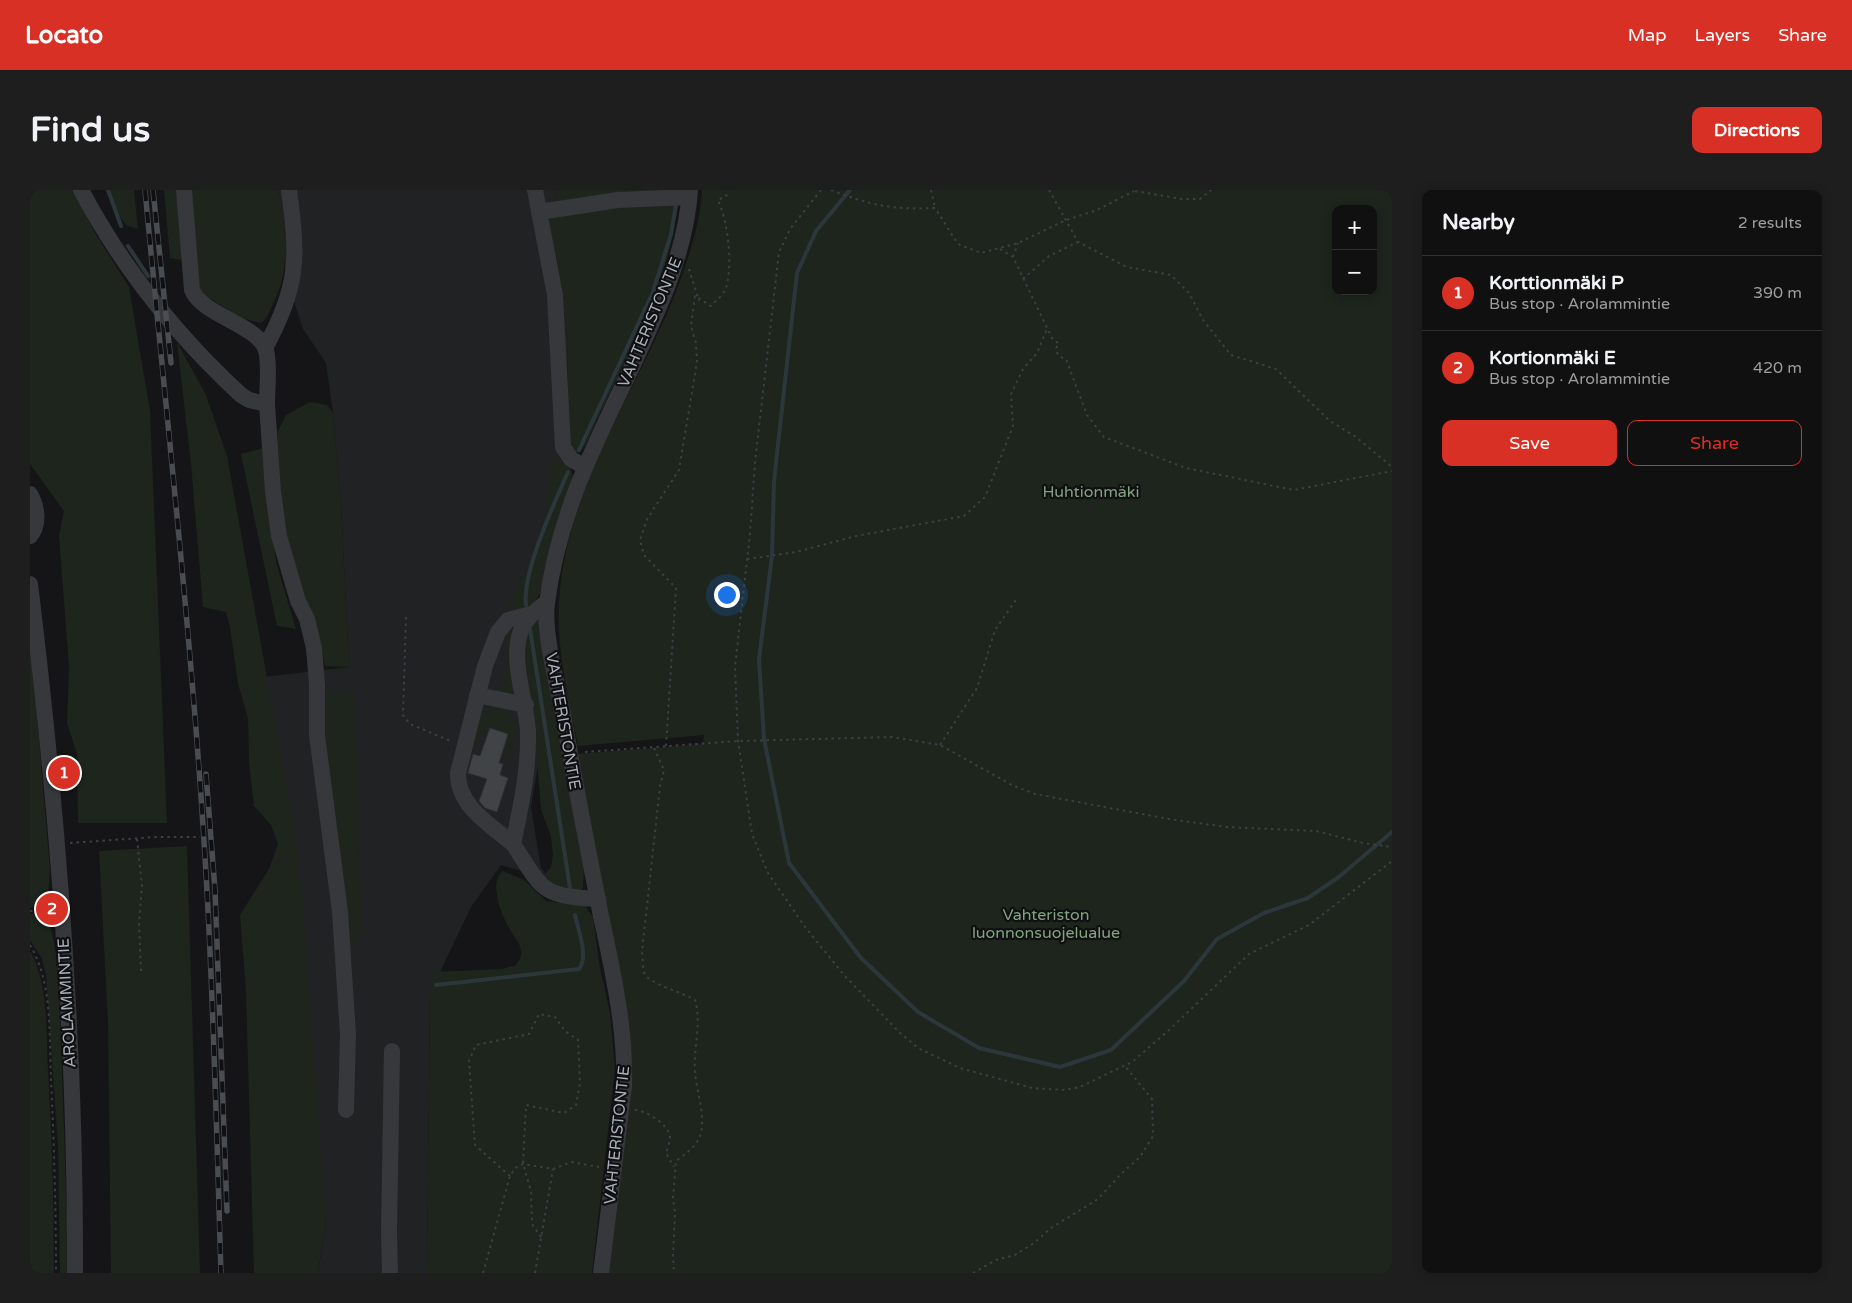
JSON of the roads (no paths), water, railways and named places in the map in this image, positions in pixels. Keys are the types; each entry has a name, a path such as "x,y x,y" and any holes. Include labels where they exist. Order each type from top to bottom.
{"street":[{"path":"81,190 116,250 162,311 241,395 249,400 267,404"},
{"path":"184,190 191,282 194,296 247,331 265,348"},
{"path":"289,190 295,250 294,274 287,299 265,348 267,404 273,491 279,536 298,601 307,619 314,648 317,684 317,735 340,912 348,1035 346,1110"},
{"path":"534,190 555,295 563,447 570,459 585,467"},
{"path":"539,212 618,200 689,194"},
{"name":"VAHTERISTONTIE","path":"601,1273 624,1071 623,1043 613,976 570,754 548,623 547,602 562,526 585,467 662,301 681,242 689,194"},
{"path":"30,494 37,519 34,532 30,536"},
{"name":"AROLAMMINTIE","path":"30,584 43,692 61,908 70,1087 76,1273"},
{"path":"513,844 527,773 526,705 519,667 518,646 523,626 531,614 547,602"},
{"path":"531,614 513,619 502,626 488,656 458,773 461,794 469,805 513,844 538,882 548,891 566,897 598,899"},
{"path":"477,695 526,705"},
{"path":"390,1273 388,1232 392,1051"}],"waterway":[{"path":"108,190 121,226"},
{"path":"850,190 816,231 797,273 774,481 772,556 759,659 764,739 789,863 861,958 918,1012 979,1048 1060,1067 1111,1050 1184,981 1217,939 1264,913 1308,898 1340,876 1392,832"},
{"path":"579,450 653,292 671,234 676,205"},
{"path":"128,246 148,276"},
{"path":"526,605 526,591 534,557 568,472"},
{"path":"530,629 570,888"},
{"path":"436,985 579,969 582,964 583,951 575,915"}],"railway":[{"path":"145,190 202,803 212,986 221,1273"},
{"path":"153,190 171,363"},
{"path":"206,774 215,890 227,1211"}],"place":[{"name":"Korttionmäki P","path":"64,773"},
{"name":"Kortionmäki E","path":"52,909"}],"park label":[{"name":"Huhtionmäki","path":"1091,491"},
{"name":"Vahteriston luonnonsuojelualue","path":"1046,923"}]}
